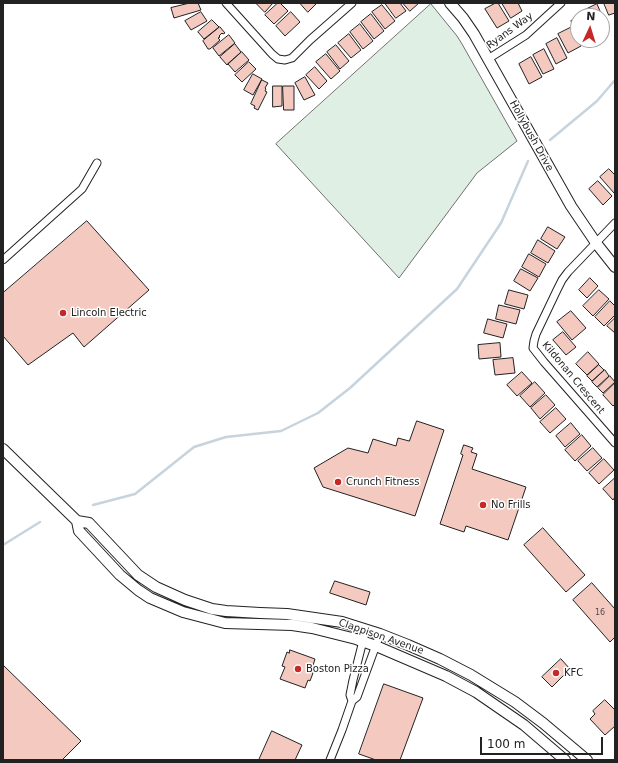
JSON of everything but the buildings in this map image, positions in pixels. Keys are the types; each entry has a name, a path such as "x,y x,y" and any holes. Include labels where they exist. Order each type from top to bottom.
{"main road":[{"name":"Hollybush Drive","path":"450,3 474,34 571,206 596,243 615,267"},
{"name":"Clappison Avenue","path":"3,449 76,521 79,531 124,579 150,598 183,612 225,623 305,627 356,639 376,646 446,676 476,692 524,725 565,760"},
{"name":"Clappison Avenue","path":"76,521 89,523 138,575 156,587 181,599 212,609 237,612 286,614 342,622 380,634 440,659 487,684 515,702 587,760"},
{"path":"107,560 116,552"},
{"path":"175,609 181,599"}],"street":[{"path":"226,3 272,54 278,59 285,60 292,58 352,3"},
{"name":"Ryans Way","path":"488,59 526,34 562,3"},
{"path":"3,260 82,189 97,163"},
{"path":"596,243 615,223"},
{"name":"Kildonan Crescent","path":"596,243 562,280 536,334 533,348 615,443"},
{"path":"352,701 350,695 366,629"},
{"path":"330,760 352,701 357,697 380,634"}],"green space":[{"path":"431,4 457,36 517,141 477,173 399,278 276,144"}],"waterway":[{"path":"550,140 597,101 615,80"},
{"path":"93,505 135,494 194,447 226,437 281,431 318,413 350,388 457,289 501,223 528,161"},
{"path":"3,545 40,522"}],"place":[{"name":"Lincoln Electric","path":"63,313"},
{"name":"Crunch Fitness","path":"338,482"},
{"name":"No Frills","path":"483,505"},
{"name":"Boston Pizza","path":"298,669"},
{"name":"KFC","path":"556,673"}]}
